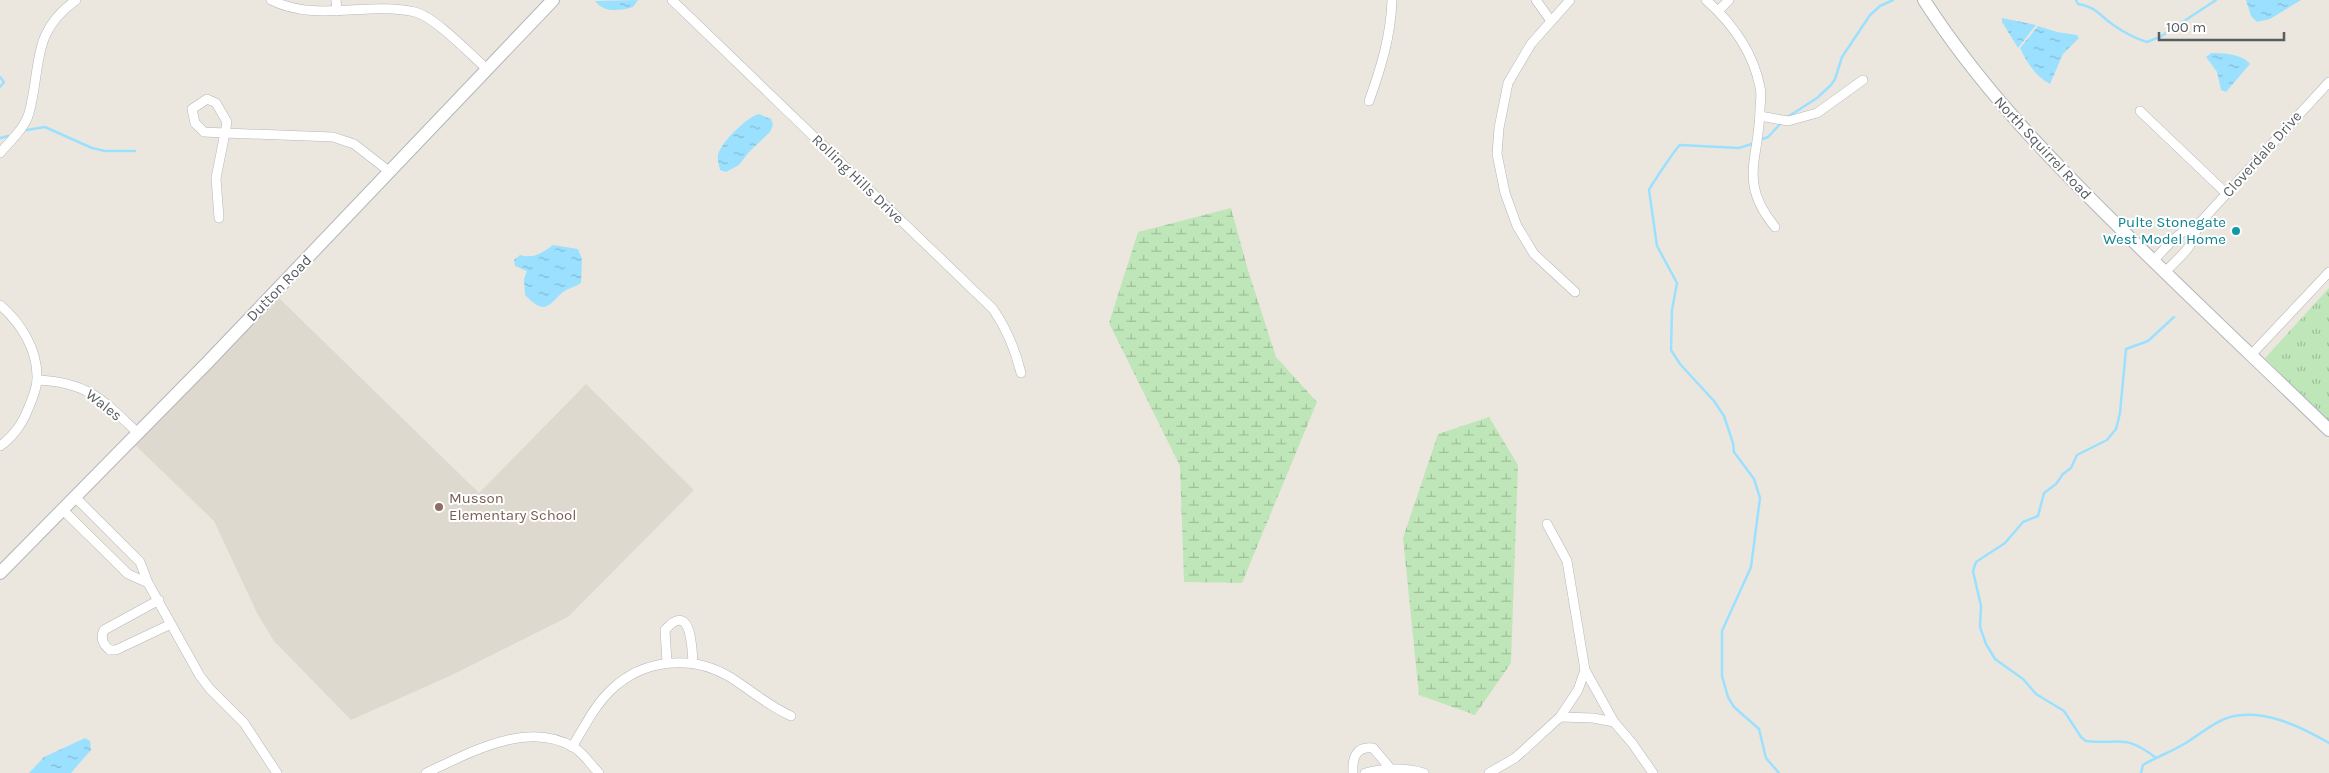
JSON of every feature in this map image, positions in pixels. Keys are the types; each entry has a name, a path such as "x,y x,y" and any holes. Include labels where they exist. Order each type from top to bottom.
{"street":[{"path":"0,153 19,131 29,114 39,51 45,35 65,8 76,0"},
{"path":"271,0 303,11 388,9 416,12 432,22 488,69"},
{"path":"336,0 336,11"},
{"name":"Dutton Road","path":"0,573 390,172 553,0"},
{"name":"Rolling Hills Drive","path":"672,0 993,309 1004,325 1015,349 1021,373"},
{"path":"1369,101 1382,66 1392,14 1392,0"},
{"path":"1536,0 1552,21"},
{"path":"1570,0 1531,44 1508,83 1499,128 1497,154 1505,193 1517,226 1534,254 1575,292"},
{"path":"1706,0 1730,23 1745,47 1760,88 1760,129 1752,169 1753,187 1762,210 1774,227"},
{"path":"1718,11 1730,0"},
{"name":"North Squirrel Road","path":"1924,0 1968,64 2005,109 2074,182 2164,272 2329,430"},
{"path":"1760,116 1788,121 1817,113 1863,80"},
{"name":"Cloverdale Drive","path":"2153,261 2181,234 2189,228 2196,227 2329,82"},
{"path":"219,218 216,178 225,133 227,122 216,103 207,99 192,109 195,123 204,132 225,133 333,137 354,144 390,172"},
{"path":"2140,111 2227,194"},
{"name":"Cloverdale Drive","path":"2164,272 2191,245 2196,235 2196,227"},
{"path":"2251,355 2329,272"},
{"path":"0,305 19,325 32,348 37,380 27,413 14,432 0,446"},
{"name":"Wales","path":"37,380 60,381 81,387 100,399 138,433"},
{"path":"75,497 140,562 148,583 200,676 210,689 244,722 277,773"},
{"path":"63,510 128,574 148,583"},
{"path":"1547,524 1567,561 1585,670 1614,722 1632,743 1653,773"},
{"path":"159,600 104,630 102,641 110,650 116,650 171,624"},
{"path":"667,663 665,630 672,622 680,621 685,623 690,629 693,663"},
{"path":"572,747 593,713 611,690 644,669 667,663 693,663 730,677 769,706 791,716"},
{"path":"1489,773 1515,758 1560,717 1578,690 1585,670"},
{"path":"1560,717 1593,718 1614,722"},
{"path":"426,773 503,740 520,736 533,736 561,742 572,747 599,773"},
{"path":"1353,773 1354,757 1358,751 1365,747 1373,748 1390,768"},
{"path":"1365,773 1390,768 1412,769 1424,773"}],"shaded area":[{"name":"Musson Elementary School","path":"278,297 479,493 586,384 694,490 568,617 454,674 351,720 274,641 257,613 214,521 135,445"}],"green space":[{"path":"1231,208 1248,270 1276,357 1317,402 1242,583 1184,582 1180,466 1109,323 1138,232"},
{"path":"2329,288 2329,421 2265,358"},
{"path":"1489,417 1518,465 1511,663 1475,715 1419,695 1403,538 1438,434"}],"water":[{"path":"638,0 633,7 618,10 603,8 595,1"},
{"path":"2246,0 2301,0 2270,19 2257,22 2251,16"},
{"path":"2002,18 2036,25 2018,48 2002,22"},
{"path":"2038,26 2057,32 2077,35 2079,38 2063,54 2050,84 2040,78 2032,69 2020,48"},
{"path":"2211,53 2237,56 2250,64 2226,92 2221,90 2217,72 2206,57"},
{"path":"759,114 771,119 773,125 770,132 749,152 739,165 726,172 720,170 718,155 724,144 742,125"},
{"path":"553,245 578,249 582,259 581,283 567,289 549,305 542,307 525,295 524,279 527,271 515,266 514,260 520,255 530,256 538,254"},
{"path":"85,738 90,741 91,750 71,773 29,773 44,757"}],"waterway":[{"path":"1786,118 1817,98 1831,85 1835,79 1842,57 1870,15 1880,6 1893,0"},
{"path":"2076,0 2078,4 2093,9 2124,32 2147,42 2160,37 2216,0"},
{"path":"0,77 4,82 0,87"},
{"path":"1760,140 1768,137 1782,122"},
{"path":"27,130 45,127 92,148 105,151 135,151"},
{"path":"0,138 8,136"},
{"path":"1755,143 1739,148 1680,145 1649,190 1657,246 1677,283 1672,310 1671,350 1680,364 1714,401 1724,416 1734,452 1754,479 1760,498 1751,567 1722,631 1722,676 1728,697 1734,707 1759,729 1766,758 1779,773"},
{"path":"2156,758 2145,750 2129,743 2086,741 2081,737 2064,711 2036,694 2023,679 1995,659 1986,644 1980,627 1981,606 1973,571 1976,562 2005,543 2023,522 2038,516 2044,493 2056,484 2063,474 2071,468 2077,455 2107,440 2116,429 2120,413 2126,349 2148,341 2174,317"},
{"path":"2141,773 2143,765 2153,759 2179,747 2216,723 2240,715 2253,715 2280,720 2306,730 2329,743"}],"place":[{"name":"Pulte Stonegate West Model Home","path":"2236,231"},
{"name":"Musson Elementary School","path":"439,507"}]}
